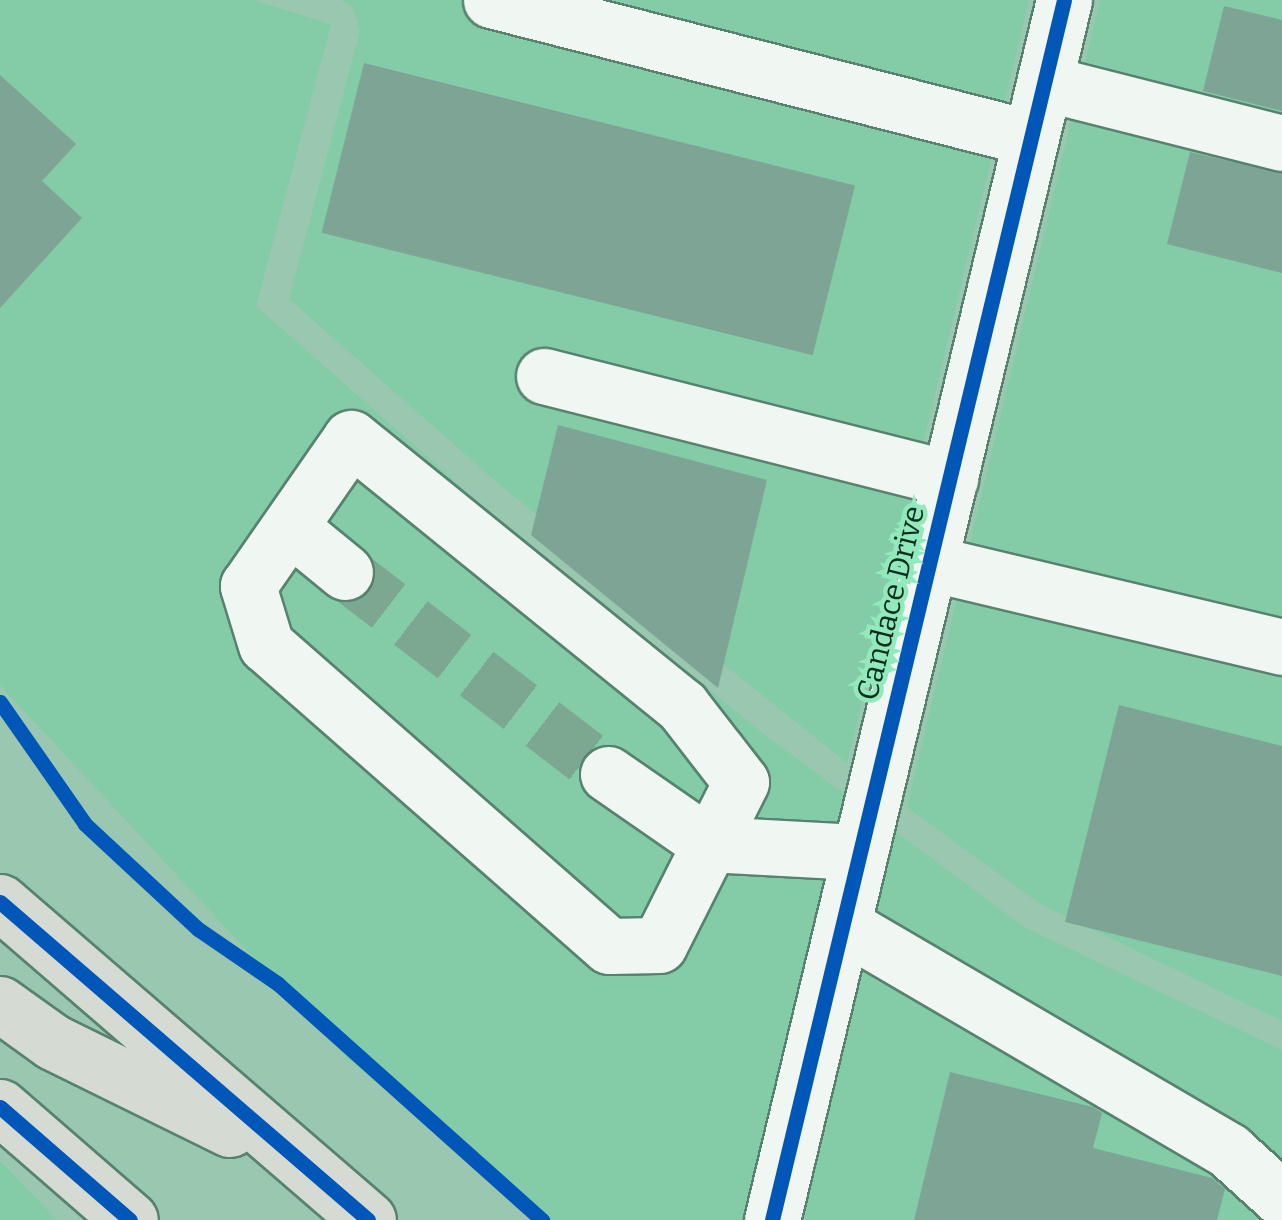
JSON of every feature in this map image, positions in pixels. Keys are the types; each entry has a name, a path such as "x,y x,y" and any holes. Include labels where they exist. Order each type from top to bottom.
{"main road":[{"path":"0,902 368,1220"},
{"path":"0,1004 52,1042 296,1161"},
{"path":"0,1107 130,1220"}],"street":[{"path":"491,0 1031,138"},
{"name":"Candace Drive","path":"772,1220 1064,0"},
{"path":"1044,83 1282,143"},
{"path":"544,376 950,479"},
{"path":"351,438 682,706 741,782 660,944 609,946 266,645 248,586 290,527 351,438"},
{"path":"290,527 345,572"},
{"path":"930,563 1282,647"},
{"path":"608,774 709,844 857,852"},
{"path":"843,924 1229,1150 1282,1199"}],"shaded area":[{"path":"0,0 252,0 331,24 256,306 481,504 765,735 1024,927 1282,1050 1282,1220 552,1220 348,1059 0,685"},
{"path":"341,0 1029,0 847,763 500,485 289,299 360,31 353,8"},
{"path":"1100,0 1282,0 1282,1021 1040,904 907,807"},
{"path":"0,1161 57,1220 0,1220"}],"building":[{"path":"1224,6 1282,20 1282,111 1203,91"},
{"path":"364,63 855,185 813,355 322,233"},
{"path":"0,75 76,144 42,181 82,218 0,308"},
{"path":"1190,152 1282,173 1282,273 1167,244"},
{"path":"558,425 767,480 718,688 531,535"},
{"path":"1119,705 1282,746 1282,976 1065,922"},
{"path":"950,1072 1093,1107 1102,1113 1093,1148 1212,1178 1225,1189 1217,1220 914,1220"}],"tunnel":[{"path":"345,572 608,774"}],"cycle path":[{"path":"772,1220 1064,0"},
{"path":"0,702 85,824 198,929 277,983 542,1220"},
{"path":"0,902 368,1220"},
{"path":"0,1107 130,1220"}]}
